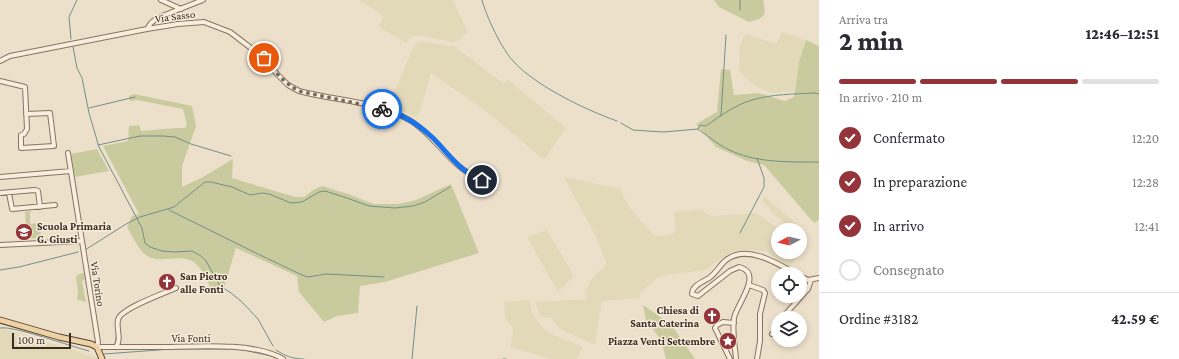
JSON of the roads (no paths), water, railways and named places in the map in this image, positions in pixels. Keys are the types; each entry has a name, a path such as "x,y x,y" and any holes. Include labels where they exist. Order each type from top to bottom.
{"main road":[{"path":"0,320 59,337 84,342 97,347 102,359"}],"street":[{"name":"Via Sasso","path":"161,0 180,9"},
{"name":"Via Sasso","path":"147,29 157,18 203,0"},
{"name":"Via Sasso","path":"147,29 204,22 230,32 264,58 288,85 299,91 389,110 412,122 432,138 464,170 474,177 482,180"},
{"path":"0,61 10,56 147,29"},
{"path":"0,81 24,87 27,129 24,134 21,135 21,148 54,146 50,113 26,114"},
{"name":"Via Torino","path":"68,153 98,342 97,347"},
{"path":"0,177 71,171"},
{"path":"0,193 35,190 38,192 40,207"},
{"path":"9,192 12,209 54,205"},
{"path":"0,245 82,241"},
{"path":"736,359 734,323 736,310 749,285 750,280 748,271 739,268 730,271 698,296 692,294 694,288 711,276 726,260 739,254 766,258 785,267"},
{"path":"807,279 811,280 819,278"},
{"path":"788,311 808,289 811,280"},
{"path":"749,285 763,290 765,293 760,314 760,341 757,359"},
{"path":"116,347 119,340 117,322 118,317 143,302 176,288"},
{"path":"730,359 715,328 723,322 734,323"},
{"name":"Via Fonti","path":"97,347 207,346 245,348 267,352 283,359"}],"waterway":[{"path":"71,39 69,17 77,0"},
{"path":"482,0 504,50 523,71 548,88 577,104 617,121"},
{"path":"740,0 740,10"},
{"path":"721,116 726,35"},
{"path":"73,47 77,68 82,78 89,113 99,147 142,228 145,243 150,247 162,251 192,251 201,256 206,261 220,286 242,302 258,319 273,346"},
{"path":"621,123 633,130 664,132 698,129 700,125 706,126 734,108 752,100 784,95 819,94"},
{"path":"89,108 135,97"},
{"path":"698,129 715,142 744,156 776,161 819,162"},
{"path":"98,145 140,136 163,136 175,137 191,144 231,156"},
{"path":"740,233 764,187 764,178 757,158"},
{"path":"85,250 126,224 140,217 174,207 205,182 232,187 250,195 262,193 269,194 291,203 302,202 319,192 325,191 369,206 395,208 413,206 425,202 450,187"},
{"path":"169,210 308,277 326,274 384,277"},
{"path":"0,270 19,267 78,252"},
{"path":"412,359 417,306"},
{"path":"0,328 29,333 89,351"},
{"path":"104,354 172,349 232,349 271,356"},
{"path":"276,350 289,357 304,359"}],"place":[{"name":"Scuola Primaria G. Giusti","path":"24,232"},
{"name":"San Pietro alle Fonti","path":"167,282"},
{"name":"Chiesa di Santa Caterina","path":"712,316"},
{"name":"Piazza Venti Settembre","path":"728,341"}]}
